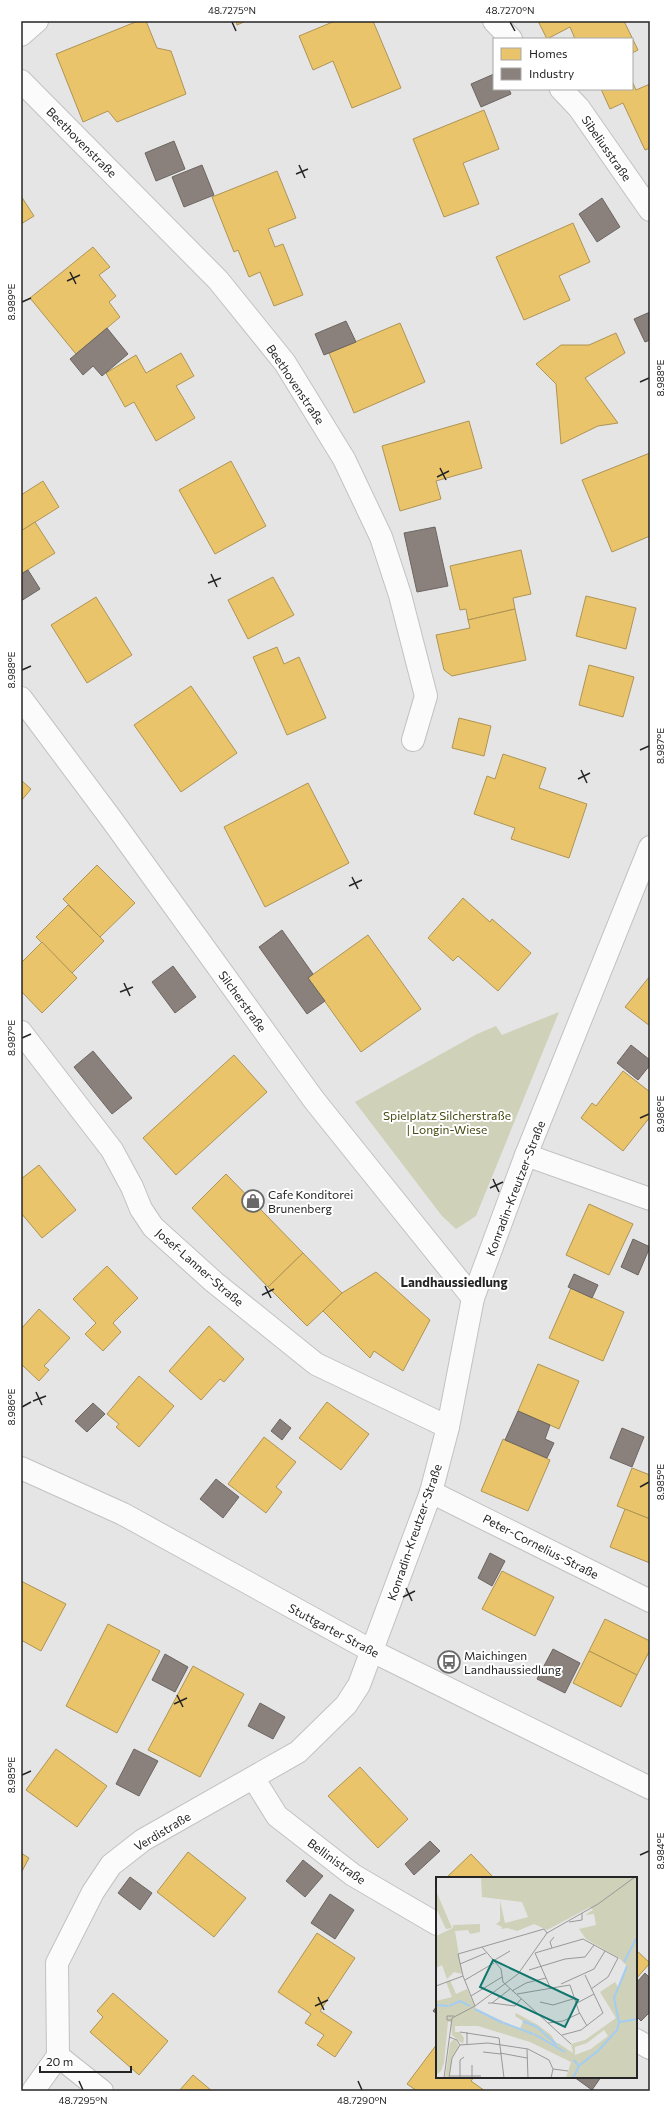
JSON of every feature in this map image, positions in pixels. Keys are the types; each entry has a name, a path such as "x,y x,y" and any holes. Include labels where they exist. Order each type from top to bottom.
{"street":[{"path":"21,35 37,21"},
{"path":"494,21 510,38"},
{"name":"Beethovenstraße","path":"21,81 218,280 285,362 344,460 386,552 400,595 426,696 413,740"},
{"name":"Sibeliusstraße","path":"562,90 580,108 650,210"},
{"name":"Silcherstraße","path":"21,698 112,820 314,1100 473,1298"},
{"name":"Konradin-Kreutzer-Straße","path":"372,1651 431,1492 448,1427 473,1298 526,1155 650,847"},
{"name":"Josef-Lanner-Straße","path":"21,1032 112,1150 132,1187 141,1209 159,1232 214,1282 316,1364 448,1427"},
{"path":"526,1155 650,1199"},
{"name":"Stuttgarter Straße","path":"21,1468 123,1514 372,1651 650,1788"},
{"name":"Peter-Cornelius-Straße","path":"431,1492 650,1601"},
{"name":"Verdistraße","path":"58,2056 56,1963 93,1892 112,1865 143,1840 254,1779 298,1752 346,1705 359,1685 372,1651"},
{"name":"Bellinistraße","path":"254,1779 277,1816 353,1875 436,1923"},
{"path":"637,2041 650,2048"},
{"path":"33,2091 58,2056 102,2091"}],"green space":[{"name":"Spielplatz Silcherstraße | Longin-Wiese","path":"559,1012 476,1216 456,1229 442,1216 355,1102 477,1034 496,1026 502,1035"}],"building: Homes":[{"path":"138,21 146,21 157,48 171,51 186,94 117,122 108,111 83,122 56,54"},
{"path":"236,21 246,21 237,25"},
{"path":"335,21 373,21 401,88 352,108 333,61 313,70 299,36"},
{"path":"538,21 624,21 632,38 575,38 570,27 546,38"},
{"path":"633,40 638,50 633,52"},
{"path":"633,83 636,90 650,84 650,148 645,150 623,103 610,109 601,90 633,90"},
{"path":"484,110 499,149 463,163 479,204 444,217 413,139"},
{"path":"277,171 296,218 268,229 275,247 283,244 303,295 274,306 260,272 249,277 238,250 234,252 212,197"},
{"path":"21,196 34,216 21,224"},
{"path":"573,223 590,262 559,276 570,300 524,320 496,257"},
{"path":"93,247 110,267 99,275 116,296 109,302 120,317 76,354 30,298"},
{"path":"400,323 425,382 354,413 329,353"},
{"path":"616,333 625,353 585,378 618,423 598,426 561,444 556,384 536,364 561,345 589,345"},
{"path":"181,353 194,376 176,386 195,418 156,441 134,402 125,407 106,373 136,355 146,373"},
{"path":"469,421 482,468 436,481 441,499 400,511 382,446"},
{"path":"650,453 650,536 612,552 582,480"},
{"path":"231,461 266,526 215,554 179,490"},
{"path":"43,481 59,507 21,531 21,495"},
{"path":"35,522 55,553 21,574 21,531"},
{"path":"521,550 531,594 513,598 515,609 468,620 466,609 460,610 450,566"},
{"path":"273,577 294,615 248,639 228,600"},
{"path":"586,596 636,608 626,649 576,636"},
{"path":"96,597 132,655 87,683 51,625"},
{"path":"515,609 526,660 452,676 444,670 436,635 470,628 468,620"},
{"path":"277,647 284,664 299,657 326,718 287,735 253,657"},
{"path":"589,665 634,677 623,717 579,705"},
{"path":"191,686 237,753 181,792 134,725"},
{"path":"459,718 491,726 484,756 452,748"},
{"path":"503,754 546,768 539,788 587,804 569,858 511,839 515,828 474,814 487,776 495,779"},
{"path":"21,780 31,789 21,801"},
{"path":"308,783 349,863 265,907 224,827"},
{"path":"97,865 135,903 100,937 63,899"},
{"path":"463,898 490,922 492,919 531,953 498,991 458,956 453,961 428,938"},
{"path":"68,905 104,941 72,973 36,937"},
{"path":"368,935 421,1009 361,1052 308,978"},
{"path":"42,942 77,978 42,1013 21,991 21,963"},
{"path":"650,976 650,1026 625,1007"},
{"path":"234,1055 267,1092 176,1175 143,1138"},
{"path":"623,1071 650,1092 650,1117 623,1151 581,1118 592,1103 596,1106"},
{"path":"39,1165 76,1210 42,1238 21,1213 21,1179"},
{"path":"226,1174 303,1253 268,1287 192,1208"},
{"path":"589,1204 633,1224 609,1275 566,1255"},
{"path":"303,1253 342,1293 307,1326 268,1287"},
{"path":"107,1266 138,1298 113,1323 121,1332 103,1351 85,1334 96,1323 73,1299"},
{"path":"376,1272 430,1320 403,1371 374,1351 370,1358 323,1311 342,1293"},
{"path":"571,1288 624,1312 603,1361 549,1338"},
{"path":"39,1309 70,1338 44,1366 49,1370 39,1381 21,1364 21,1329"},
{"path":"209,1326 244,1359 224,1382 220,1379 201,1400 169,1371"},
{"path":"538,1364 579,1381 559,1429 518,1411"},
{"path":"139,1376 174,1406 139,1447 116,1427 119,1424 107,1414"},
{"path":"327,1402 369,1434 341,1470 299,1438"},
{"path":"264,1437 296,1462 276,1487 282,1492 266,1513 228,1484"},
{"path":"503,1439 550,1460 528,1511 481,1491"},
{"path":"632,1468 650,1475 650,1519 617,1506"},
{"path":"625,1509 650,1519 650,1563 610,1547"},
{"path":"502,1571 554,1597 535,1636 482,1609"},
{"path":"21,1581 66,1604 41,1651 21,1640"},
{"path":"605,1619 650,1641 650,1650 637,1675 589,1651"},
{"path":"108,1624 160,1651 117,1733 66,1706"},
{"path":"589,1651 637,1675 621,1707 573,1683"},
{"path":"193,1666 244,1694 200,1777 148,1750"},
{"path":"56,1749 107,1786 77,1827 26,1790"},
{"path":"360,1767 408,1819 378,1848 328,1796"},
{"path":"188,1852 246,1898 214,1937 157,1892"},
{"path":"21,1853 29,1858 21,1873"},
{"path":"471,1854 493,1877 447,1877"},
{"path":"317,1933 355,1958 320,2011 352,2032 335,2057 317,2045 324,2035 305,2023 311,2014 278,1992"},
{"path":"637,1951 650,1963 637,1978"},
{"path":"113,1993 168,2041 139,2075 90,2032 103,2017 97,2011"},
{"path":"436,2045 436,2078 473,2078 471,2081 485,2091 417,2091 407,2084"},
{"path":"193,2075 212,2091 179,2091"}],"building: Industry":[{"path":"493,74 493,90 509,90 511,94 481,107 471,84"},
{"path":"174,141 185,169 156,181 145,153"},
{"path":"202,165 214,195 184,207 172,177"},
{"path":"602,198 620,227 597,242 579,214"},
{"path":"650,312 650,340 645,342 634,319"},
{"path":"346,321 356,342 324,355 315,334"},
{"path":"107,328 128,354 102,376 93,366 83,375 70,359"},
{"path":"435,527 448,586 417,592 404,533"},
{"path":"28,570 40,589 21,601 21,574"},
{"path":"282,930 313,974 308,978 325,1001 307,1014 259,947"},
{"path":"173,966 196,997 175,1013 152,982"},
{"path":"631,1045 650,1060 650,1065 638,1080 617,1063"},
{"path":"93,1051 132,1098 112,1114 74,1067"},
{"path":"633,1239 650,1247 638,1275 621,1267"},
{"path":"574,1274 598,1285 592,1298 568,1287"},
{"path":"93,1403 105,1414 87,1432 75,1421"},
{"path":"518,1411 550,1425 545,1439 554,1443 547,1458 505,1440"},
{"path":"280,1419 291,1428 282,1440 271,1431"},
{"path":"622,1428 644,1437 632,1467 610,1458"},
{"path":"216,1479 239,1497 223,1518 200,1499"},
{"path":"490,1553 505,1561 492,1586 478,1578"},
{"path":"553,1649 580,1663 565,1693 537,1679"},
{"path":"165,1654 188,1667 175,1692 152,1680"},
{"path":"260,1703 285,1717 273,1739 248,1726"},
{"path":"134,1749 158,1761 139,1796 116,1784"},
{"path":"430,1841 440,1851 414,1875 405,1864"},
{"path":"303,1860 323,1876 305,1897 286,1881"},
{"path":"130,1877 152,1893 140,1910 118,1893"},
{"path":"330,1894 354,1910 335,1939 311,1923"},
{"path":"645,1973 650,1978 650,2012 641,2021 637,2017 637,1982"},
{"path":"575,2078 600,2078 592,2090"}],"place":[{"name":"Cafe Konditorei Brunenberg","path":"253,1201"},
{"name":"Maichingen Landhaussiedlung","path":"449,1662"}],"district":[{"name":"Landhaussiedlung","path":"454,1282"}]}
